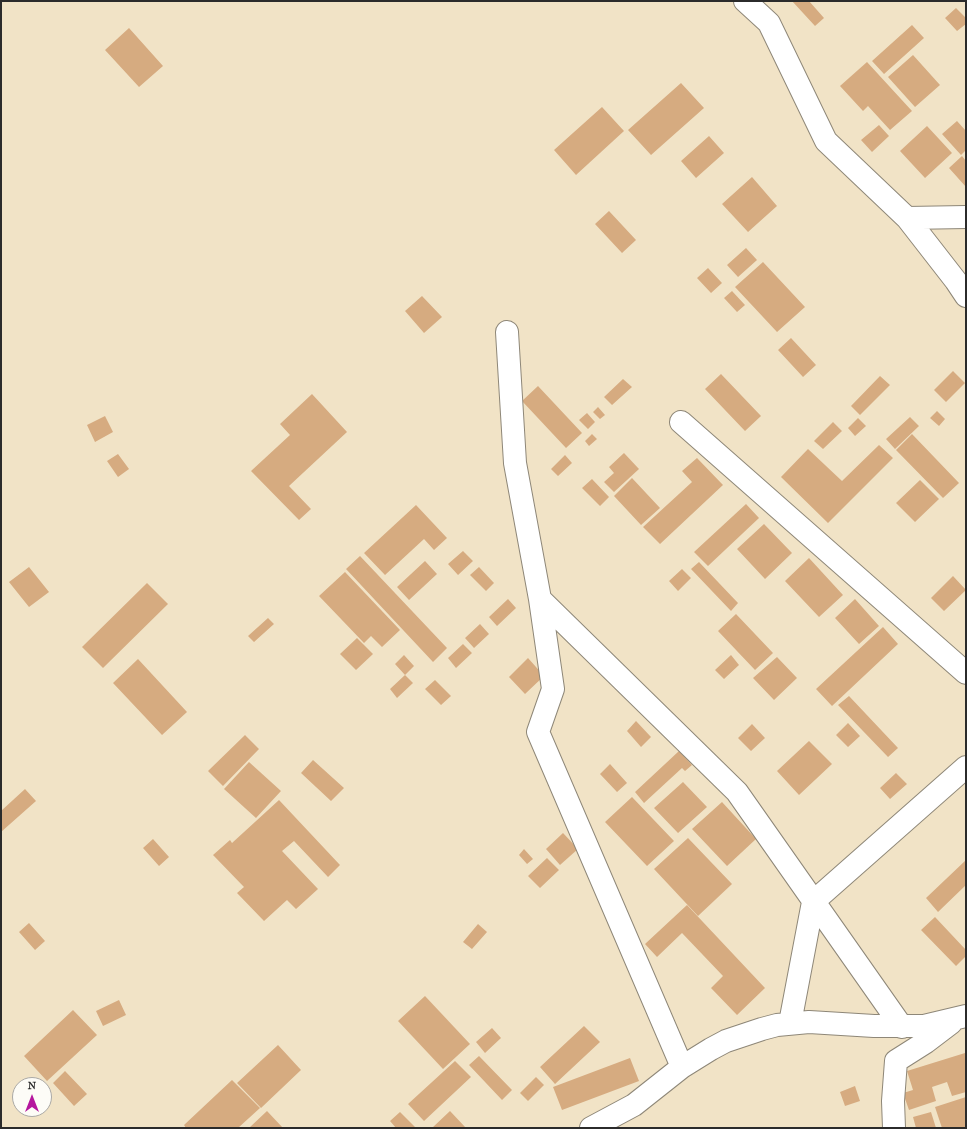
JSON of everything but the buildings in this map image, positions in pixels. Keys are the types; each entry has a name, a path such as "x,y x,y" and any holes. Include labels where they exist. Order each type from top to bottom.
{"street":[{"path":"745,1 769,23 826,141 907,218 966,296"},
{"path":"907,218 966,217"},
{"path":"507,332 515,463 540,599 553,689 538,732 682,1067"},
{"path":"680,422 966,673"},
{"path":"540,599 736,792 902,1027"},
{"path":"790,1023 813,902 966,767"},
{"path":"591,1128 634,1105 682,1067 726,1041 762,1028 790,1023 809,1022 902,1027 924,1026 961,1018"},
{"path":"894,1128 893,1101 896,1061 961,1018"}]}
